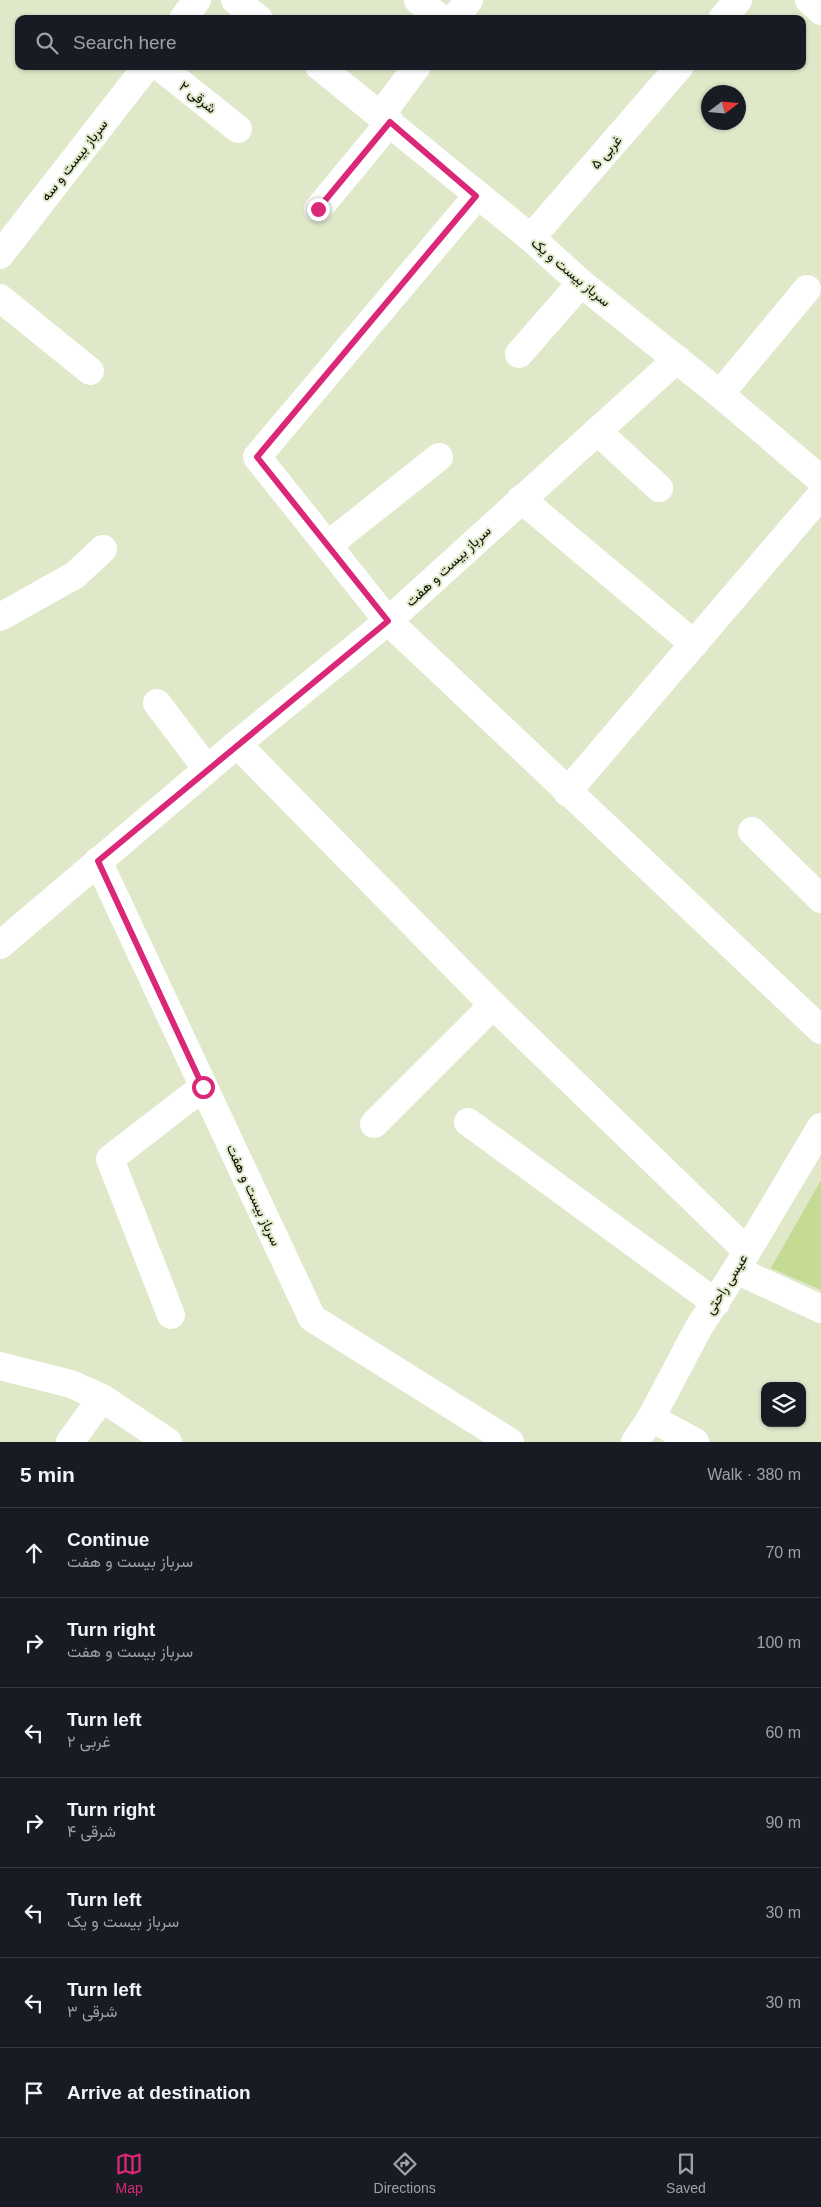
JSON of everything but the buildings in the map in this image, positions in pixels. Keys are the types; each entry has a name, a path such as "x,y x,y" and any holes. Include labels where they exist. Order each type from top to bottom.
{"street":[{"path":"186,15 197,0"},
{"path":"235,0 254,15"},
{"path":"418,0 436,15"},
{"path":"457,15 469,0"},
{"path":"725,15 738,0"},
{"path":"809,0 821,10"},
{"name":"سرباز بیست و سه","path":"0,255 144,70"},
{"name":"شرقی ۲","path":"164,70 238,128"},
{"name":"سرباز بیست و یک","path":"324,70 385,118 476,196 531,238 582,283 720,394 821,480"},
{"path":"318,209 385,118 415,70"},
{"name":"غربی ۵","path":"531,238 677,70"},
{"path":"476,196 257,457 388,621 821,1030"},
{"path":"519,354 582,283"},
{"path":"720,394 807,289"},
{"path":"0,298 90,371"},
{"name":"سرباز بیست و هفت","path":"0,945 207,769 388,621 677,359"},
{"path":"597,431 659,488"},
{"path":"328,545 439,457"},
{"path":"567,792 821,495"},
{"path":"521,499 694,644"},
{"path":"0,617 75,575 103,549"},
{"path":"157,704 207,769"},
{"path":"237,744 742,1260 821,1309"},
{"path":"752,831 821,899"},
{"name":"سرباز بیست و هفت","path":"98,861 312,1318 510,1442"},
{"path":"374,1124 493,1005"},
{"path":"171,1315 110,1159 203,1087"},
{"path":"468,1122 716,1303"},
{"name":"عیسی راحتی","path":"636,1442 651,1418 699,1327 716,1303 821,1127"},
{"path":"0,1366 71,1384 102,1398 168,1442"},
{"path":"70,1442 102,1398"},
{"path":"651,1418 695,1442"}],"green space":[{"path":"821,1180 821,1290 771,1268"}],"route":[{"path":"203,1087 98,861 237,744 388,621 257,457 476,196 390,122 318,209"}]}
